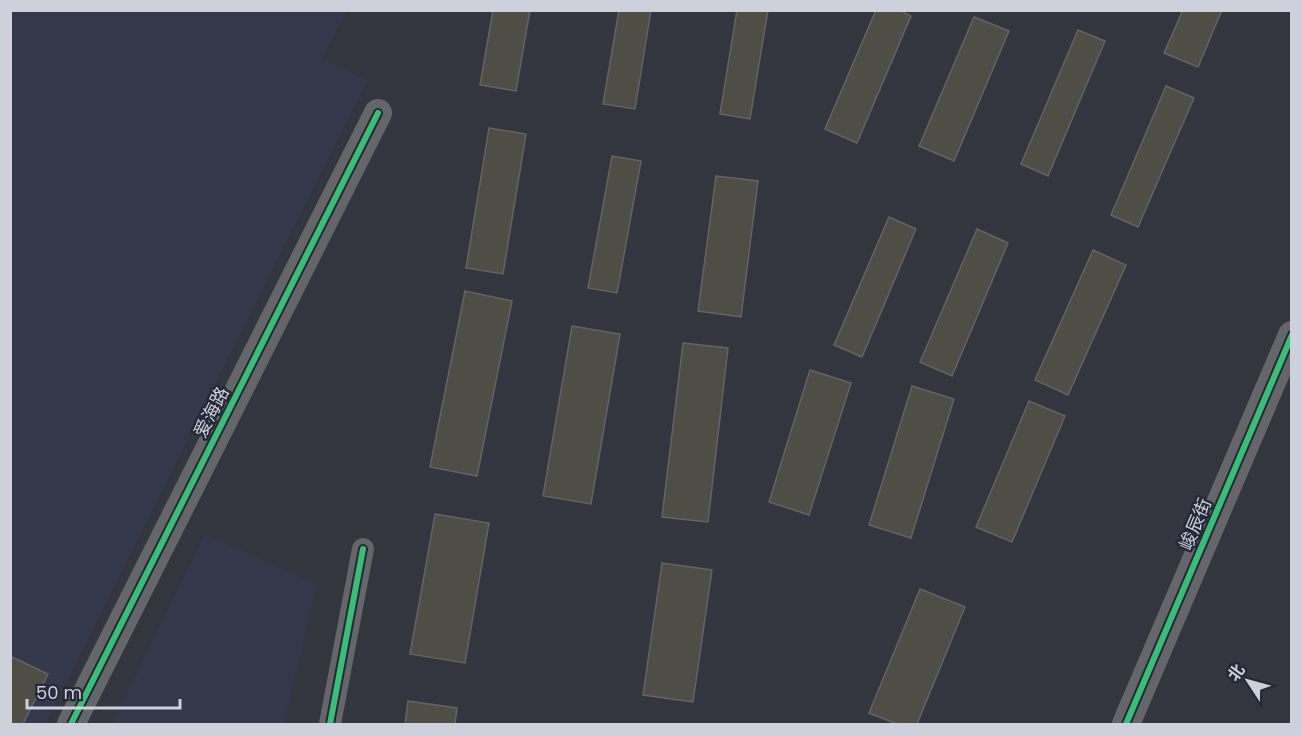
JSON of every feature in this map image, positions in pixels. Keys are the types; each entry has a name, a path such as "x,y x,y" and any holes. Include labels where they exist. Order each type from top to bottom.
{"street":[{"name":"爱海路","path":"71,724 378,113"},
{"name":"峻辰街","path":"1126,724 1292,335"},
{"path":"330,724 363,549"}],"shaded area":[{"path":"10,11 347,11 322,59 368,80 46,724 11,724"},
{"path":"205,534 317,584 284,724 112,724"}],"building":[{"path":"493,10 530,10 516,91 480,85"},
{"path":"619,10 651,10 635,109 603,104"},
{"path":"737,10 768,10 750,119 720,114"},
{"path":"876,10 899,10 911,16 857,143 825,129"},
{"path":"1183,10 1222,10 1198,67 1164,53"},
{"path":"974,17 1009,31 954,161 919,146"},
{"path":"1078,30 1105,41 1048,176 1021,164"},
{"path":"1166,86 1194,98 1138,227 1111,215"},
{"path":"489,128 526,134 503,274 466,268"},
{"path":"612,156 641,161 617,293 588,288"},
{"path":"716,176 758,181 741,317 698,311"},
{"path":"889,217 916,229 862,357 834,345"},
{"path":"977,229 1008,243 952,376 920,362"},
{"path":"1093,250 1126,265 1068,395 1035,380"},
{"path":"465,291 512,301 477,476 430,467"},
{"path":"572,326 620,334 591,504 543,496"},
{"path":"683,343 728,348 708,522 662,517"},
{"path":"810,370 851,383 809,515 769,502"},
{"path":"912,386 954,399 911,538 869,525"},
{"path":"1029,401 1065,416 1012,542 976,527"},
{"path":"435,514 489,523 465,663 410,654"},
{"path":"662,563 712,570 693,702 643,695"},
{"path":"920,589 965,607 917,724 897,724 869,713"},
{"path":"10,656 48,674 23,724 10,724"},
{"path":"408,701 457,708 455,724 405,724"}],"cycle path":[{"path":"71,724 378,113"},
{"path":"1126,724 1292,335"},
{"path":"330,724 363,549"}]}
